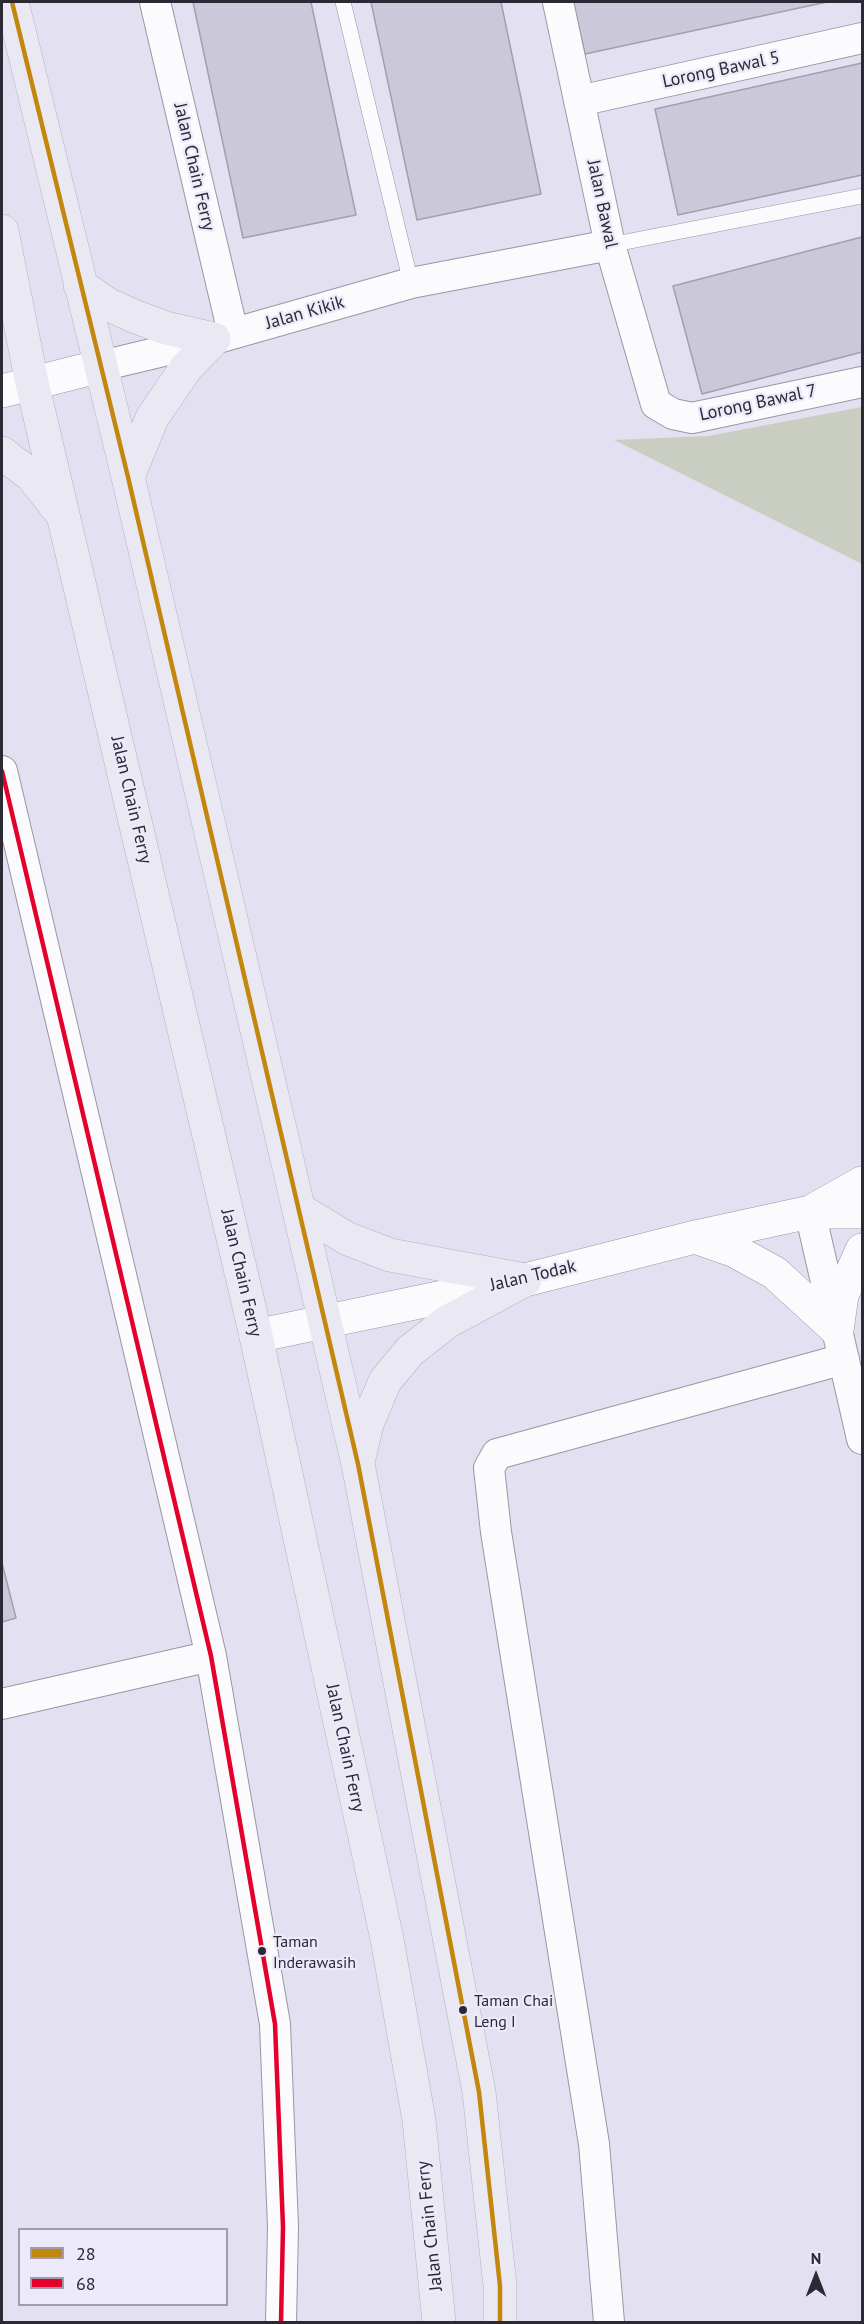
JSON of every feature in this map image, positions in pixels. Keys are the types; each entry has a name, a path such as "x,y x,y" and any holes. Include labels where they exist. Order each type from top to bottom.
{"highway":[{"path":"12,2 128,477 358,1464 479,2092 500,2286 500,2322"},
{"name":"Jalan Chain Ferry","path":"2,231 15,300 17,387 64,517 256,1336 387,1939 419,2120 439,2322"},
{"path":"80,285 107,304 166,328 223,336"},
{"path":"2,335 15,300"},
{"path":"128,477 152,418 186,368 223,336"},
{"path":"2,453 32,476 64,517"},
{"path":"300,1210 348,1239 390,1255 525,1280"},
{"path":"358,1464 367,1424 385,1381 410,1351 447,1322 525,1280"}],"main road":[{"name":"Jalan Kikik","path":"17,387 100,366"},
{"name":"Jalan Todak","path":"810,1212 862,1183"},
{"name":"Jalan Todak","path":"256,1336 525,1280 695,1237 810,1212 862,1212"},
{"path":"695,1237 735,1251 775,1273 840,1345"},
{"path":"840,1345 842,1295 862,1250"}],"street":[{"name":"Jalan Chain Ferry","path":"155,2 223,336"},
{"name":"Jalan Bawal","path":"558,2 610,245 656,404"},
{"name":"Lorong Bawal 5","path":"579,101 862,38"},
{"name":"Jalan Kikik","path":"100,366 223,336 411,283 610,245"},
{"name":"Lorong Bawal 7","path":"656,404 673,414 692,418 862,382"},
{"path":"2,771 211,1656 275,2024 283,2227 281,2322"},
{"path":"810,1212 862,1439"},
{"path":"609,2322 594,2144 498,1544 489,1468 497,1454 840,1345"},
{"path":"2,1704 211,1656"}],"lane":[{"path":"342,2 411,283"},
{"path":"610,245 862,196"}],"shaded area":[{"path":"862,407 862,564 614,440 708,436"}],"building":[{"path":"193,2 311,2 356,215 243,238"},
{"path":"371,2 501,2 541,194 417,220"},
{"path":"573,2 827,2 585,54"},
{"path":"862,63 862,175 678,215 655,109"},
{"path":"862,237 862,352 702,394 673,286"},
{"path":"2,1563 16,1618 2,1622"}],"transit line":[{"name":"28","path":"12,2 128,477 358,1464 479,2092 500,2286 500,2322"},
{"name":"68","path":"2,771 211,1656 275,2024 283,2227 281,2322"}],"place":[{"name":"Taman Inderawasih","path":"262,1951"},
{"name":"Taman Chai Leng I","path":"463,2010"}]}
